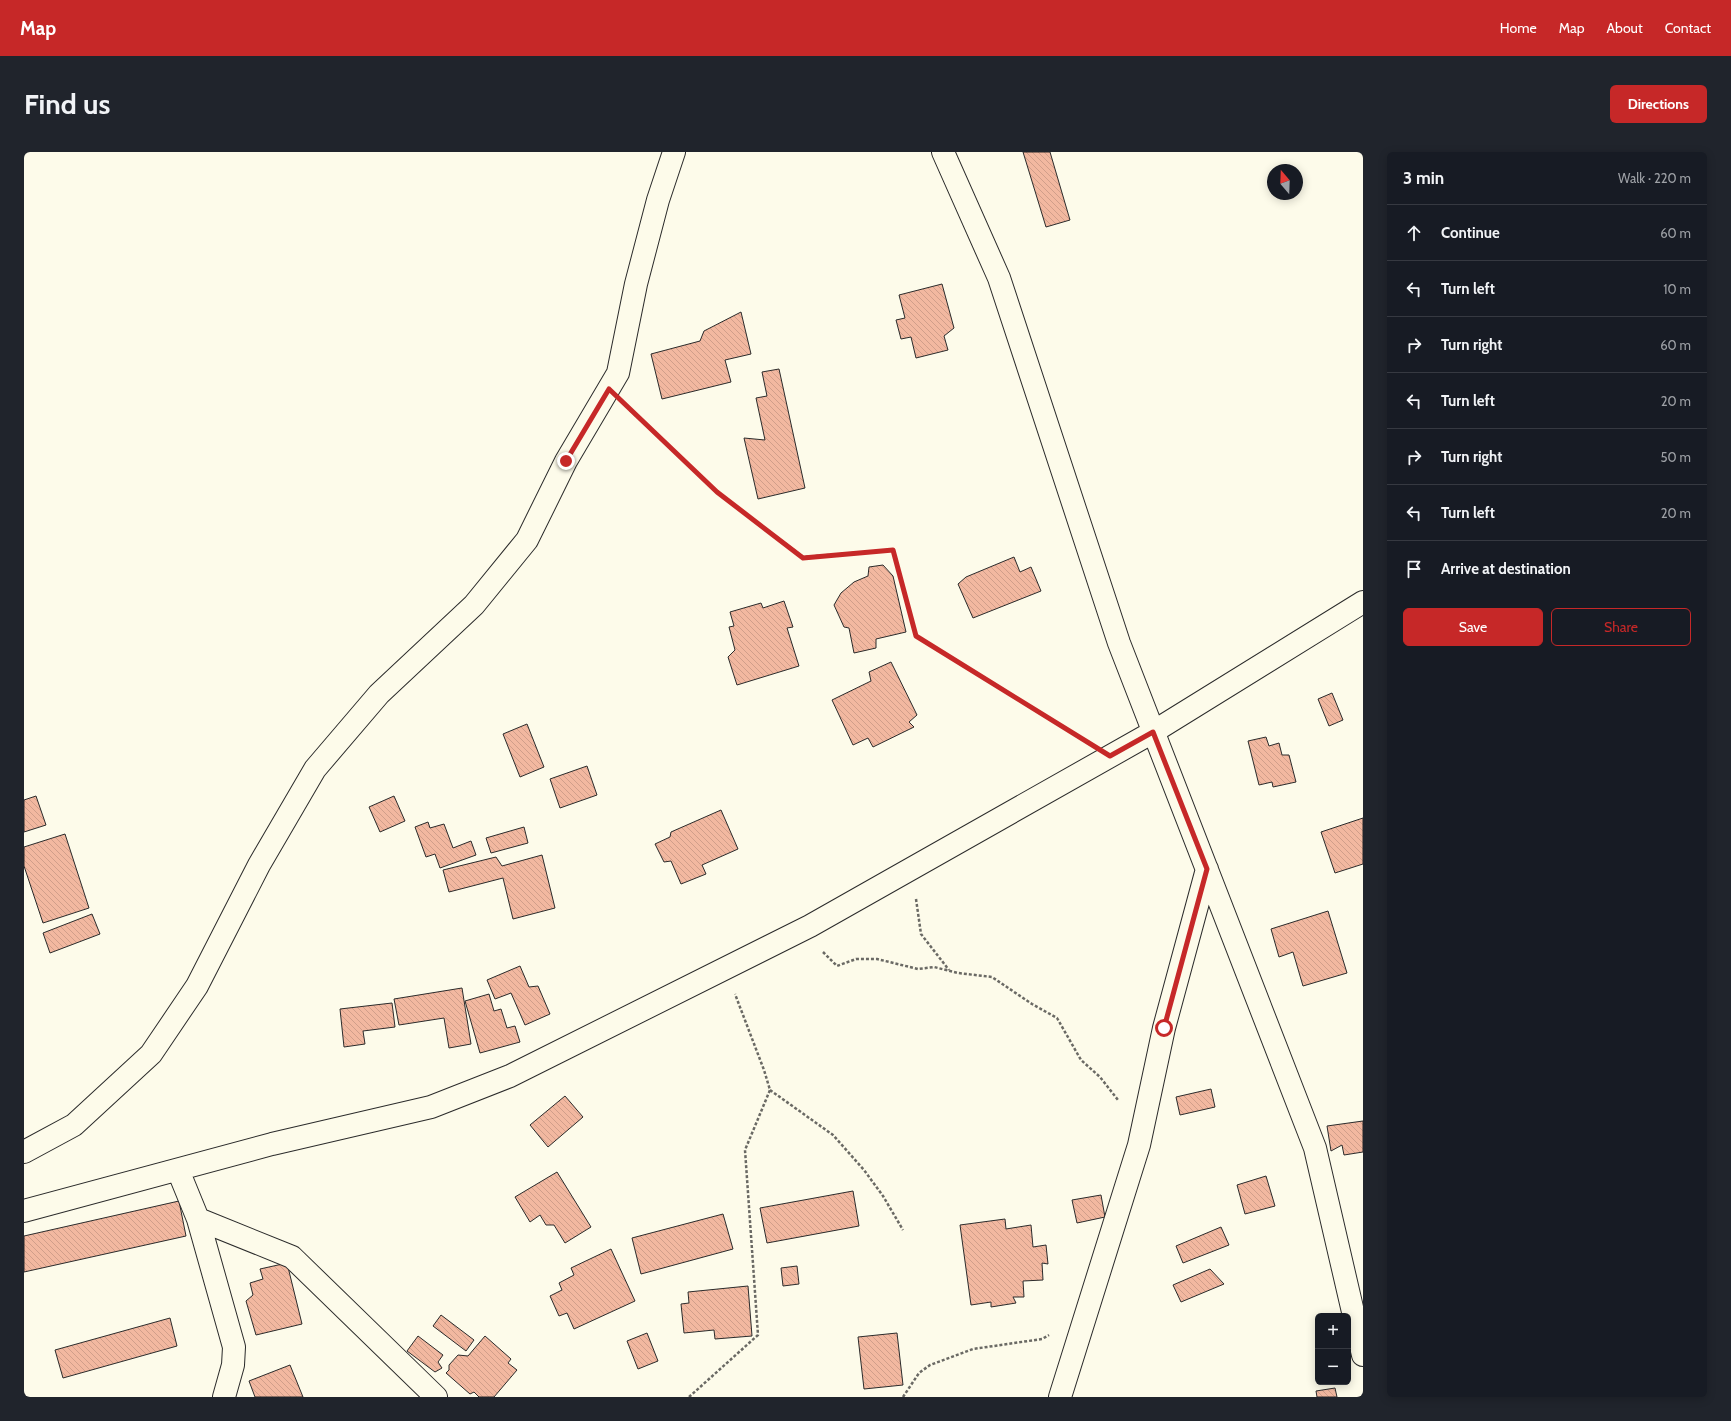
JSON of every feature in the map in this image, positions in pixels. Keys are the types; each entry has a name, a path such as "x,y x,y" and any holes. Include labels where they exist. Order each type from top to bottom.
{"street":[{"path":"24,1152 74,1125 151,1054 197,986 258,865 315,769 379,694 474,605 527,540 566,461 618,373 636,284 658,200 674,152"},
{"path":"943,152 999,278 1119,643 1315,1148 1363,1355"},
{"path":"24,1211 272,1144 431,1106 510,1076 801,931 1153,732 1363,602"},
{"path":"1060,1397 1139,1145 1164,1028 1207,869"},
{"path":"178,1170 198,1218 234,1346 233,1365 224,1397"},
{"path":"198,1218 292,1257 436,1397"}],"path":[{"path":"609,389 717,492 803,558 893,550 916,636 1110,756"},
{"path":"908,870 916,892 921,934 936,951 949,971"},
{"path":"801,931 837,966 856,959 877,959 918,969 934,967 949,971 992,977 1032,1004 1057,1018 1080,1060 1100,1077 1120,1102"},
{"path":"726,968 770,1090 833,1135 864,1170 883,1196 903,1230"},
{"path":"689,1397 758,1335 745,1150 770,1090"},
{"path":"903,1397 919,1373 930,1365 973,1349 1042,1339 1055,1333"}],"building":[{"path":"1023,152 1050,152 1070,220 1046,227"},
{"path":"942,284 954,328 944,336 948,350 916,358 911,337 901,339 896,320 905,318 899,295"},
{"path":"741,312 751,354 725,360 731,382 662,399 651,354 700,341 704,331"},
{"path":"779,369 805,488 758,499 744,438 765,440 756,398 767,396 762,372"},
{"path":"1014,557 1020,572 1031,567 1041,591 973,618 958,584 966,577"},
{"path":"883,565 893,576 906,632 876,639 876,648 854,653 849,628 844,627 834,605 841,593 854,582 868,576 869,567"},
{"path":"784,601 793,627 787,628 799,666 737,685 728,657 735,650 729,627 734,626 730,612 761,603 763,608"},
{"path":"891,662 917,715 909,722 914,727 873,747 868,738 853,745 832,700 871,681 869,672"},
{"path":"1332,693 1343,720 1329,726 1318,699"},
{"path":"527,724 544,767 520,777 503,734"},
{"path":"1266,737 1269,746 1279,743 1282,755 1289,755 1296,782 1273,787 1272,782 1259,785 1248,741"},
{"path":"587,766 597,795 560,808 550,779"},
{"path":"36,796 46,825 24,832 24,800"},
{"path":"394,796 405,821 380,832 369,807"},
{"path":"721,810 738,849 702,865 706,874 681,884 671,861 664,862 655,844 670,837 671,832"},
{"path":"1363,818 1363,864 1335,873 1321,832"},
{"path":"428,822 430,828 444,824 453,848 471,841 476,855 440,868 435,854 426,857 415,827"},
{"path":"524,827 528,843 491,853 486,838"},
{"path":"65,834 89,908 43,923 24,866 24,847"},
{"path":"542,855 555,908 513,919 503,878 449,892 443,870 496,857 502,866"},
{"path":"1328,911 1347,973 1303,986 1293,952 1279,957 1271,929"},
{"path":"92,914 100,934 50,953 43,933"},
{"path":"520,966 529,987 538,986 550,1014 525,1025 511,993 495,999 487,980"},
{"path":"462,988 471,1044 449,1048 444,1018 399,1025 394,999"},
{"path":"489,994 494,1011 501,1009 507,1028 515,1026 520,1042 480,1053 465,1001"},
{"path":"392,1003 395,1027 363,1031 365,1044 344,1047 340,1009"},
{"path":"1211,1089 1215,1107 1180,1115 1176,1097"},
{"path":"565,1096 583,1117 548,1147 530,1125"},
{"path":"1363,1121 1363,1152 1344,1155 1342,1145 1331,1151 1327,1126"},
{"path":"557,1172 591,1227 565,1243 554,1225 546,1225 540,1215 530,1222 515,1197"},
{"path":"1266,1176 1275,1206 1245,1214 1237,1185"},
{"path":"853,1191 859,1226 767,1243 760,1208"},
{"path":"1101,1195 1105,1217 1077,1223 1072,1200"},
{"path":"179,1201 186,1236 24,1272 24,1236"},
{"path":"723,1214 733,1249 641,1274 632,1238"},
{"path":"1005,1219 1006,1229 1031,1225 1033,1247 1046,1245 1048,1264 1042,1263 1043,1280 1023,1281 1024,1297 1013,1297 1016,1303 991,1307 991,1302 971,1305 960,1225"},
{"path":"1221,1227 1229,1245 1183,1263 1176,1246"},
{"path":"611,1249 635,1301 574,1329 567,1313 559,1316 550,1296 562,1290 559,1283 574,1275 571,1268"},
{"path":"287,1263 302,1324 256,1335 246,1301 253,1295 250,1283 263,1279 260,1269"},
{"path":"797,1266 799,1284 783,1286 781,1268"},
{"path":"1210,1269 1224,1284 1181,1302 1173,1285"},
{"path":"748,1286 752,1336 715,1339 714,1330 684,1333 681,1304 689,1303 688,1292"},
{"path":"441,1315 474,1340 466,1351 433,1326"},
{"path":"170,1318 177,1346 63,1378 55,1350"},
{"path":"647,1333 658,1361 638,1369 627,1341"},
{"path":"897,1333 903,1385 864,1389 858,1337"},
{"path":"418,1336 443,1355 438,1362 442,1368 435,1372 407,1351"},
{"path":"485,1336 511,1359 508,1363 517,1370 494,1397 479,1397 474,1392 470,1394 446,1373 449,1370 449,1365 458,1355 468,1356"},
{"path":"290,1365 303,1397 255,1397 249,1381"},
{"path":"1335,1388 1337,1397 1317,1397 1316,1391"}],"route":[{"path":"566,461 609,389 717,492 803,558 893,550 916,636 1110,756 1153,732 1207,869 1164,1028"}]}
